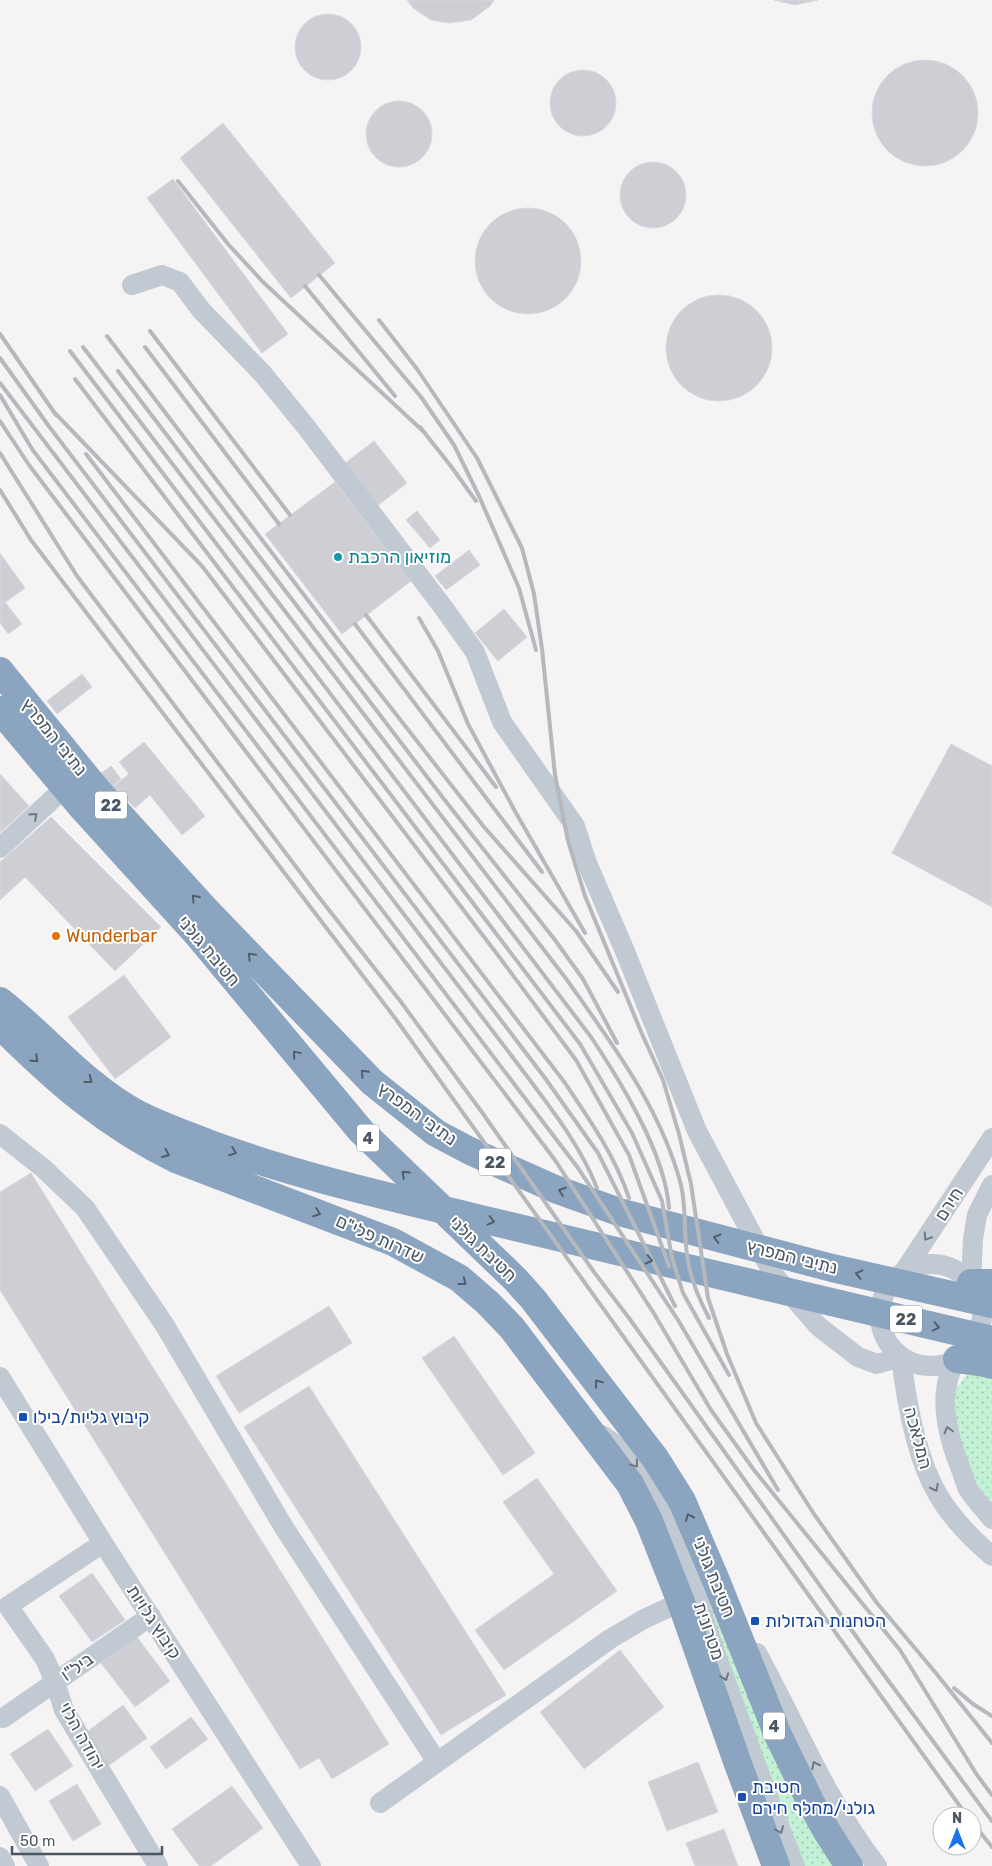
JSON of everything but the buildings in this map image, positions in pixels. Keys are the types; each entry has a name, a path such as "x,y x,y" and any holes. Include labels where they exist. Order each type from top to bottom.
{"highway":[{"name":"נתיבי המפרץ","path":"0,671 98,790 229,933 372,1082 436,1133 470,1151 556,1189 619,1212 832,1268 992,1304"},
{"name":"חטיבת גולני","path":"0,710 197,934 361,1131 533,1299 655,1458 682,1501 778,1735 811,1803 849,1866"},
{"name":"נתיבי המפרץ","path":"0,1001 80,1073 136,1113 258,1161 334,1184 722,1278 992,1340"},
{"name":"שדרות פלי\"ם","path":"0,1025 66,1088 99,1114 149,1146 178,1160 392,1242 459,1278 488,1303 512,1328 630,1484 649,1521 681,1602"},
{"path":"957,1359 992,1365"},
{"path":"681,1602 734,1755 776,1866"}],"street":[{"path":"132,285 162,275 180,282 201,310 263,374 301,420 444,606 475,652 502,722 574,826 586,863 624,949 697,1131 773,1274 818,1326 858,1357 877,1364 901,1357"},
{"path":"0,848 58,794 60,780"},
{"path":"0,1134 43,1168 85,1208 164,1324 283,1526 437,1762"},
{"name":"חירם","path":"905,1270 992,1138"},
{"name":"חירם","path":"982,1283 973,1239 977,1215 992,1185"},
{"path":"919,1265 948,1266 982,1283 980,1298 982,1316 979,1333 970,1348 957,1359 943,1365 928,1366 914,1364 901,1357 889,1345 881,1330 879,1312 883,1295 892,1281 905,1270 919,1265"},
{"name":"המלאכה","path":"901,1357 905,1388 922,1462 937,1493 955,1520 992,1556"},
{"name":"המלאכה","path":"957,1359 949,1371 946,1420 955,1454 968,1489 992,1519"},
{"name":"קיבוץ גלויות","path":"0,1377 102,1543 311,1866"},
{"name":"מטרונית","path":"584,1422 628,1456 654,1491 670,1524 795,1866"},
{"name":"יהודה הלוי","path":"102,1543 8,1606 45,1659 56,1682 64,1710 158,1866"},
{"name":"מטרונית","path":"715,1578 766,1669 827,1788 877,1866"},
{"path":"380,1803 610,1639 644,1619 681,1602"},
{"name":"ביל\"ו","path":"3,1718 151,1616"},
{"path":"0,1796 39,1866"},
{"path":"0,1857 5,1866"}],"green space":[{"path":"970,1369 992,1377 992,1514 970,1471 956,1427 956,1390"},
{"path":"711,1581 839,1866 800,1866 699,1582"}],"railway":[{"path":"178,181 228,244 263,282 424,432"},
{"path":"319,275 421,397 454,445 479,496 519,588 536,650"},
{"path":"305,286 395,396"},
{"path":"379,320 417,369 477,458 522,548 534,594 542,649 555,775 568,841 585,896 663,1080 691,1184 708,1298 727,1354 756,1423 814,1514 877,1603 992,1743"},
{"path":"150,331 290,515"},
{"path":"0,334 56,415"},
{"path":"107,336 342,645 484,827 576,931 618,992"},
{"path":"83,347 567,980 618,1053 648,1103 672,1157 683,1194 689,1268 696,1290 709,1318"},
{"path":"145,347 279,524"},
{"path":"70,351 591,1037 640,1119 659,1164 666,1187 669,1208"},
{"path":"0,358 48,425 545,1078 598,1153 675,1306"},
{"path":"118,371 447,803 555,940 583,979 617,1043"},
{"path":"75,379 580,1044 632,1133 662,1201 672,1258 683,1293 729,1375"},
{"path":"0,383 539,1093 581,1155 597,1188"},
{"path":"0,395 32,449 578,1168 678,1320 778,1490"},
{"path":"53,411 202,566 576,1060 629,1155 669,1266"},
{"path":"0,421 29,465 555,1160 653,1312 711,1410 754,1470 900,1650 977,1775 992,1795"},
{"path":"420,427 476,501"},
{"path":"0,453 77,576 318,896 401,1002 873,1660 992,1821"},
{"path":"86,454 565,1083 609,1153 629,1198"},
{"path":"0,490 31,540 395,1018 960,1806"},
{"path":"366,615 496,787"},
{"path":"419,618 438,651 468,724 516,813 585,933"},
{"path":"355,624 542,872"},
{"path":"954,1688 973,1704 992,1716"},
{"path":"982,1834 992,1847"}],"place":[{"name":"מוזיאון הרכבת","path":"338,557"},
{"name":"Wunderbar","path":"56,936"},
{"name":"קיבוץ גליות/בילו","path":"23,1417"},
{"name":"הטחנות הגדולות","path":"755,1621"},
{"name":"חטיבת גולני/מחלף חירם","path":"742,1797"}]}
